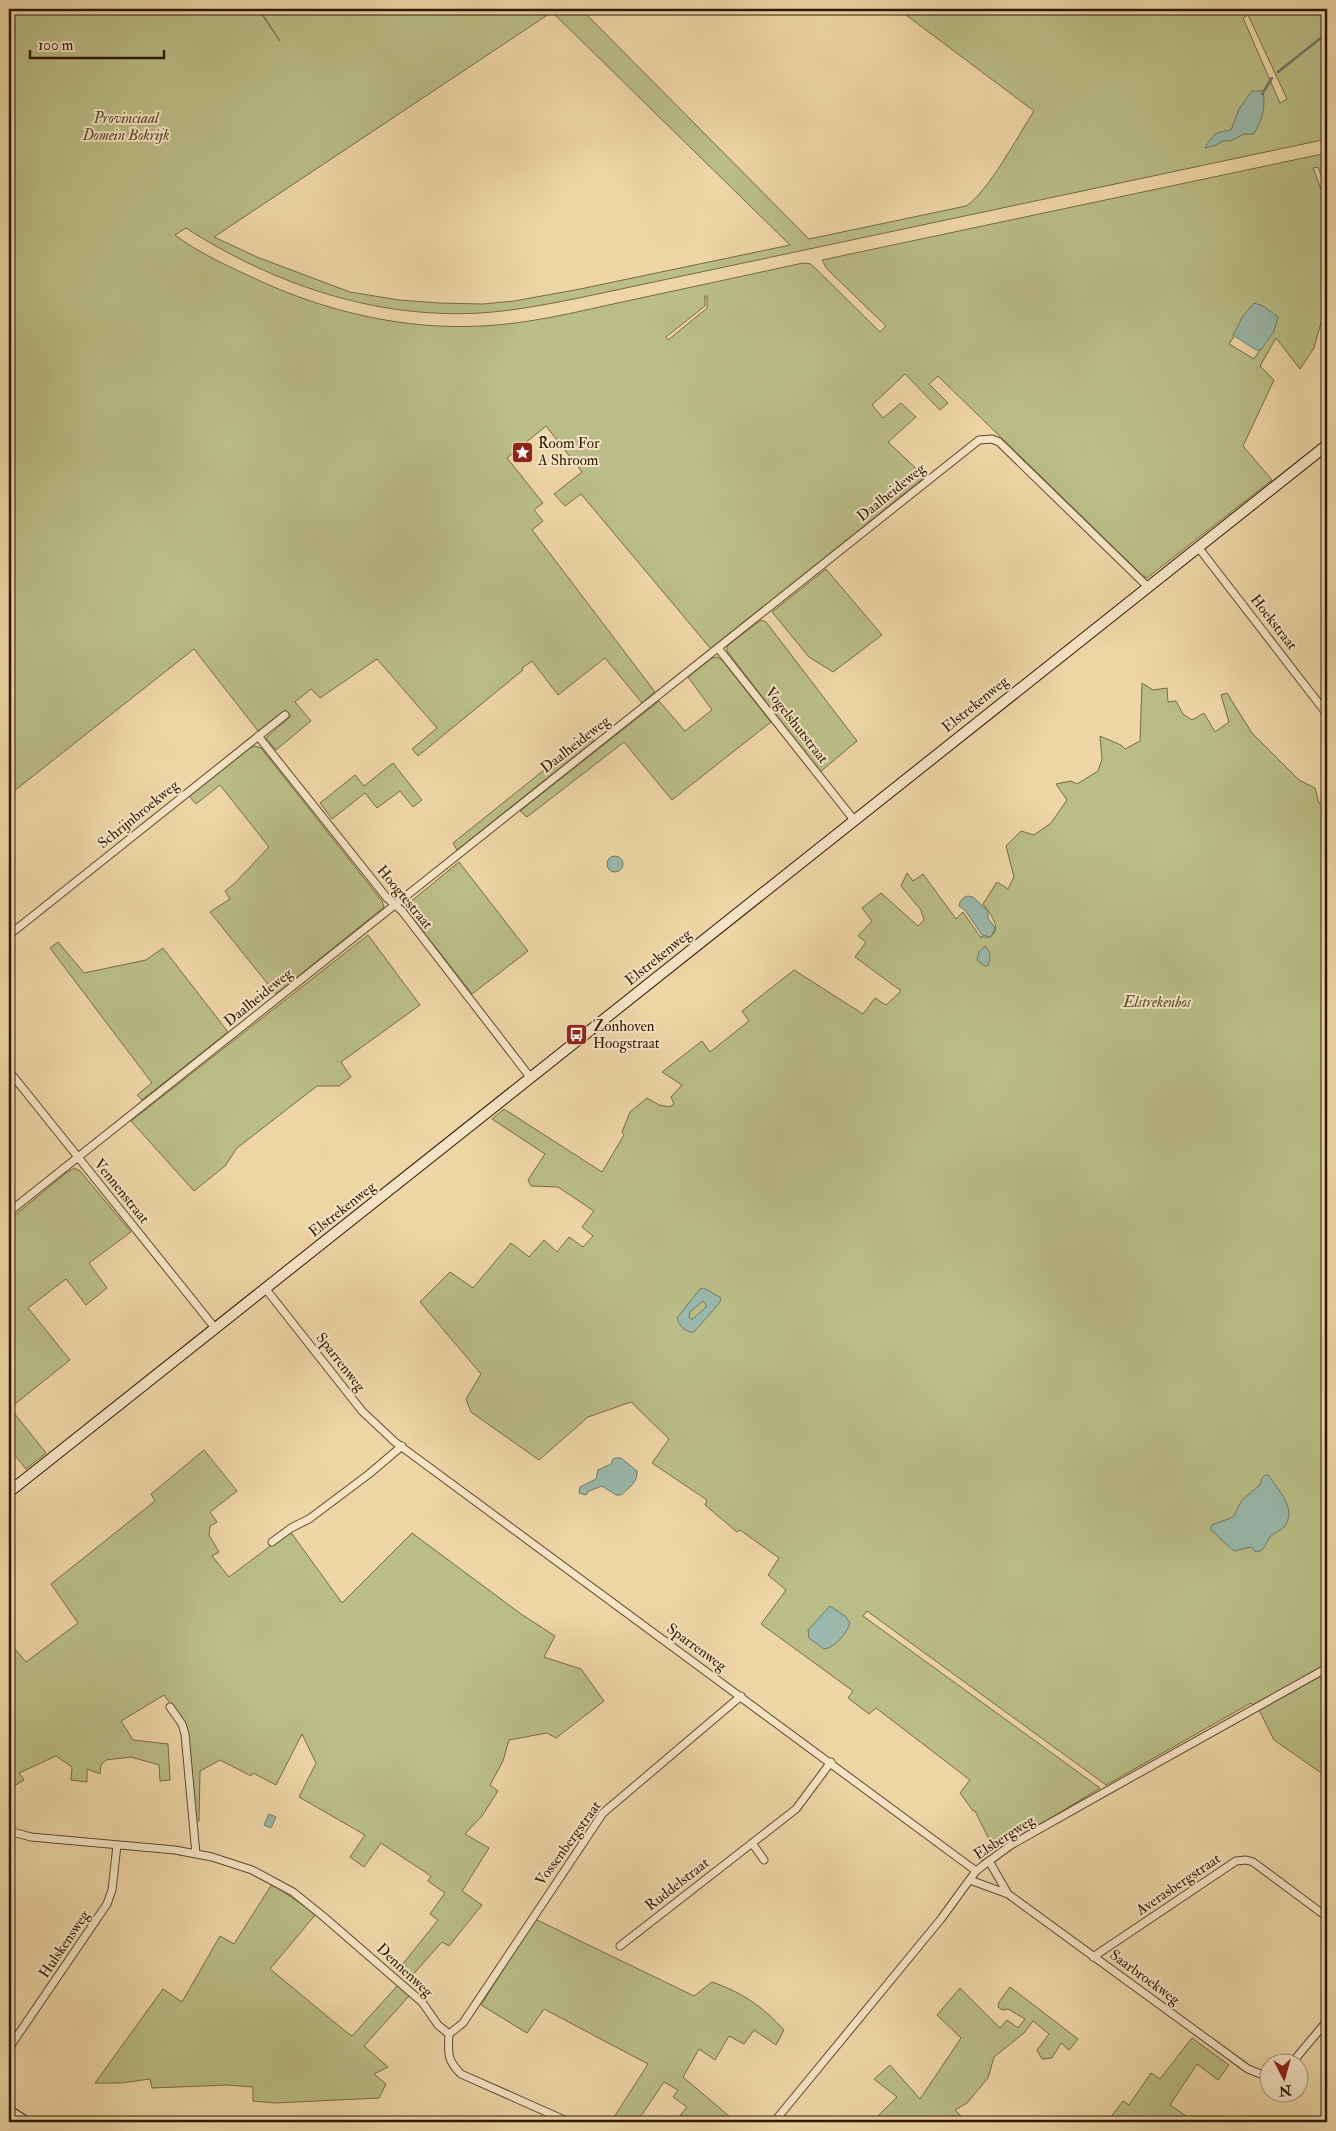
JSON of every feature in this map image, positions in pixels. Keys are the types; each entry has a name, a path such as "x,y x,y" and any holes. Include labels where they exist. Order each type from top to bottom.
{"street":[{"name":"Daalheideweg","path":"9,1212 973,444 986,438 999,442 1147,586"},
{"name":"Elstrekenweg","path":"9,1492 1147,586 1327,445"},
{"name":"Hoekstraat","path":"1198,547 1327,714"},
{"name":"Vogelshutstraat","path":"718,648 854,820"},
{"name":"Schrijnbroekweg","path":"9,935 285,715"},
{"name":"Hoogtestraat","path":"258,736 394,906 402,911 530,1077"},
{"name":"Vennenstraat","path":"9,1071 215,1328"},
{"name":"Sparrenweg","path":"265,1288 362,1411 402,1446 976,1871"},
{"path":"272,1542 291,1528 309,1519 369,1474 402,1446"},
{"name":"Elsbergweg","path":"774,2122 941,1919 976,1871 1012,1845 1327,1668"},
{"name":"Vossenbergstraat","path":"450,2034 463,2023 603,1813 741,1696"},
{"path":"170,1707 182,1724 185,1734 196,1854"},
{"name":"Ruddelstraat","path":"620,1946 796,1808 831,1762"},
{"name":"Dennenweg","path":"9,1831 32,1837 196,1854 252,1870 293,1892 397,1979 422,2002 438,2025 450,2034"},
{"path":"752,1843 764,1860"},
{"name":"Hulskensweg","path":"9,2048 107,1904 112,1890 117,1845"},
{"name":"Averasbergstraat","path":"1093,1957 1236,1861 1246,1860 1253,1862 1327,1917"},
{"name":"Saarbroekweg","path":"989,1861 1008,1894"},
{"name":"Saarbroekweg","path":"970,1880 1008,1894 1248,2069 1258,2073"},
{"path":"1299,2054 1327,2021"},
{"path":"450,2034 448,2052 451,2063 461,2074 570,2122"},
{"path":"9,2111 26,2122"}],"green space":[{"name":"Provinciaal Domein Bokrijk","path":"9,9 258,9 280,41 259,9 581,9 809,239 966,206 984,189 1034,111 898,9 1327,9 1327,139 539,306 480,313 441,313 402,310 364,304 326,294 254,266 186,228 175,235 226,265 311,301 339,310 395,322 424,325 481,326 535,320 803,263 811,264 880,332 886,326 827,269 822,260 1327,153 1327,192 1318,167 1313,168 1327,205 1327,301 1314,348 1300,369 1276,338 1260,366 1274,380 1243,446 1272,480 1147,578 938,376 929,384 948,403 940,410 905,374 872,405 883,418 901,403 916,417 888,442 925,477 711,649 581,494 565,506 554,494 582,472 546,426 507,458 543,503 534,510 543,521 532,530 655,692 642,703 605,658 558,695 532,661 418,756 412,749 437,728 377,659 320,698 311,689 295,702 311,721 276,750 266,738 291,716 285,710 258,731 194,649 9,795","holes":["552,12 790,245 580,289 514,301 483,304 399,300 350,292 257,257 214,237","1248,15 1287,99 1280,103 1243,18","705,296 707,296 707,308 668,340 666,337 705,306","1253,307 1276,324 1254,359 1229,344"]},
{"path":"826,569 882,635 833,672 809,657 772,612"},
{"path":"761,620 766,622 857,741 820,772 727,651 727,646"},
{"path":"717,657 722,660 771,722 672,800 624,742 527,817 520,811 659,701 685,731 712,710 688,677 712,658"},
{"name":"Elstrekenbos","path":"1142,683 1153,690 1167,688 1168,702 1176,701 1183,714 1192,720 1204,713 1215,732 1229,722 1221,695 1227,693 1252,733 1299,780 1315,788 1319,803 1327,810 1327,1777 1274,1740 1259,1710 1251,1703 1106,1785 867,1611 863,1616 1100,1788 981,1861 976,1857 991,1843 975,1811 973,1811 960,1793 970,1780 876,1708 869,1714 848,1698 853,1691 761,1624 786,1590 768,1575 779,1558 740,1530 737,1532 705,1505 707,1500 652,1463 669,1439 631,1402 588,1417 539,1460 471,1412 466,1399 481,1374 420,1302 450,1272 473,1288 511,1243 529,1257 544,1240 557,1252 569,1237 583,1247 593,1236 582,1227 594,1211 558,1187 531,1186 528,1180 545,1154 492,1119 504,1109 602,1172 624,1135 622,1132 630,1112 647,1098 659,1105 670,1107 674,1104 671,1097 682,1085 662,1072 702,1041 710,1052 749,1021 742,1011 794,970 863,1014 875,998 886,1005 901,991 855,957 866,942 858,936 872,921 862,908 881,893 918,926 924,920 921,910 901,886 907,873 913,881 923,874 956,919 963,912 981,938 982,936 988,937 992,935 996,927 995,923 983,904 997,882 1008,889 1014,877 1006,846 1021,831 1034,835 1051,823 1067,800 1056,784 1071,781 1077,784 1098,771 1102,759 1100,736 1121,745 1125,749 1140,741"},
{"path":"589,734 594,741 457,850 453,843"},
{"path":"255,746 261,748 382,901 384,907 276,994 210,912 230,899 225,891 269,847 220,785 196,804 189,796"},
{"path":"393,763 422,800 413,807 400,791 377,808 365,793 332,819 320,803 355,775 364,786"},
{"path":"459,862 528,951 472,994 404,907"},
{"path":"368,935 420,1005 341,1062 351,1077 339,1086 317,1086 237,1148 225,1166 194,1191 131,1121"},
{"path":"58,942 84,973 146,960 163,948 228,1032 142,1100 137,1095 152,1083 50,948"},
{"path":"74,1168 80,1171 131,1232 89,1263 107,1288 86,1305 66,1279 28,1308 70,1360 10,1408 46,1453 26,1469 9,1448 9,1220"},
{"path":"204,1450 237,1491 210,1512 217,1522 210,1526 209,1535 219,1552 212,1556 229,1577 290,1531 342,1603 412,1533 521,1614 555,1636 544,1657 581,1669 604,1701 556,1738 547,1733 509,1740 503,1761 490,1785 498,1791 482,1816 465,1834 489,1848 462,1891 482,1905 449,1946 442,1942 409,1979 398,1970 438,1920 430,1914 445,1893 428,1881 431,1876 381,1843 364,1867 350,1857 365,1835 299,1797 316,1763 302,1734 276,1785 253,1773 251,1776 220,1760 200,1771 199,1821 195,1821 186,1735 176,1711 164,1695 121,1721 133,1740 168,1744 170,1780 160,1781 159,1765 131,1757 106,1760 101,1765 100,1774 87,1769 87,1782 71,1780 72,1767 56,1756 19,1773 24,1780 9,1789 9,1642 26,1662 78,1623 51,1584 155,1501 151,1494"},
{"path":"272,1884 316,1914 270,1969 345,2031 352,2036 398,1985 409,1996 364,2046 388,2067 374,2074 386,2084 379,2098 275,2103 253,2101 253,2087 227,2085 152,2088 150,2079 121,2083 95,2083 163,1989 182,2002 220,1936 234,1944"},
{"path":"535,1919 694,1996 712,1982 723,1986 751,2001 776,2021 784,2030 776,2045 754,2030 744,2044 729,2036 715,2060 699,2049 683,2077 736,2122 683,2122 678,2118 687,2107 673,2097 678,2090 664,2082 637,2122 611,2122 648,2064 544,2009 527,2033 481,2005"},
{"path":"1010,1987 1078,2039 1069,2050 1061,2043 1052,2058 1042,2059 1037,2050 1049,2034 1033,2021 1024,2033 994,2057 988,2078 967,2103 955,2110 967,2122 872,2122 897,2097 874,2079 890,2065 920,2099 961,2038 937,2015 960,1988 1000,2028 1007,2020 1018,2028 1025,2019 1008,2009 1002,2010 998,2007 999,2002"},
{"path":"1192,2038 1229,2065 1218,2080 1197,2064 1170,2105 1195,2122 1107,2122 1123,2101 1129,2105 1151,2073 1160,2079"}],"shaded area":[{"path":"1252,91 1263,91 1264,97 1263,113 1254,134 1244,134 1230,141 1223,141 1205,148 1215,134 1231,130 1239,109"},
{"path":"1254,303 1263,306 1278,317 1274,331 1261,350 1256,350 1233,335 1243,316"},
{"path":"615,856 623,864 615,872 607,864"},
{"path":"968,896 973,897 988,911 988,918 995,928 991,937 982,935 965,910 959,906 962,899"},
{"path":"985,946 990,957 988,965 985,966 977,960 979,952"},
{"path":"704,1288 721,1298 720,1302 694,1332 688,1331 681,1326 677,1318 700,1289","holes":["703,1301 707,1306 693,1319 689,1317 690,1312"]},
{"path":"621,1458 637,1471 636,1478 630,1487 621,1495 616,1495 602,1486 589,1491 586,1495 579,1493 580,1487 596,1479 598,1470 611,1464 613,1459"},
{"path":"1265,1475 1268,1475 1285,1500 1289,1513 1288,1520 1283,1528 1269,1538 1264,1548 1260,1551 1256,1552 1251,1547 1234,1551 1210,1529 1212,1525 1233,1517 1242,1500 1260,1485"},
{"path":"830,1606 845,1616 850,1623 840,1639 832,1646 824,1649 809,1638 808,1630"},
{"path":"269,1814 276,1817 271,1828 264,1825"}],"waterway":[{"path":"1278,72 1327,33"},
{"path":"1262,94 1272,78"}],"place":[{"name":"Room For A Shroom","path":"522,452"},
{"name":"Zonhoven Hoogstraat","path":"577,1035"}]}
